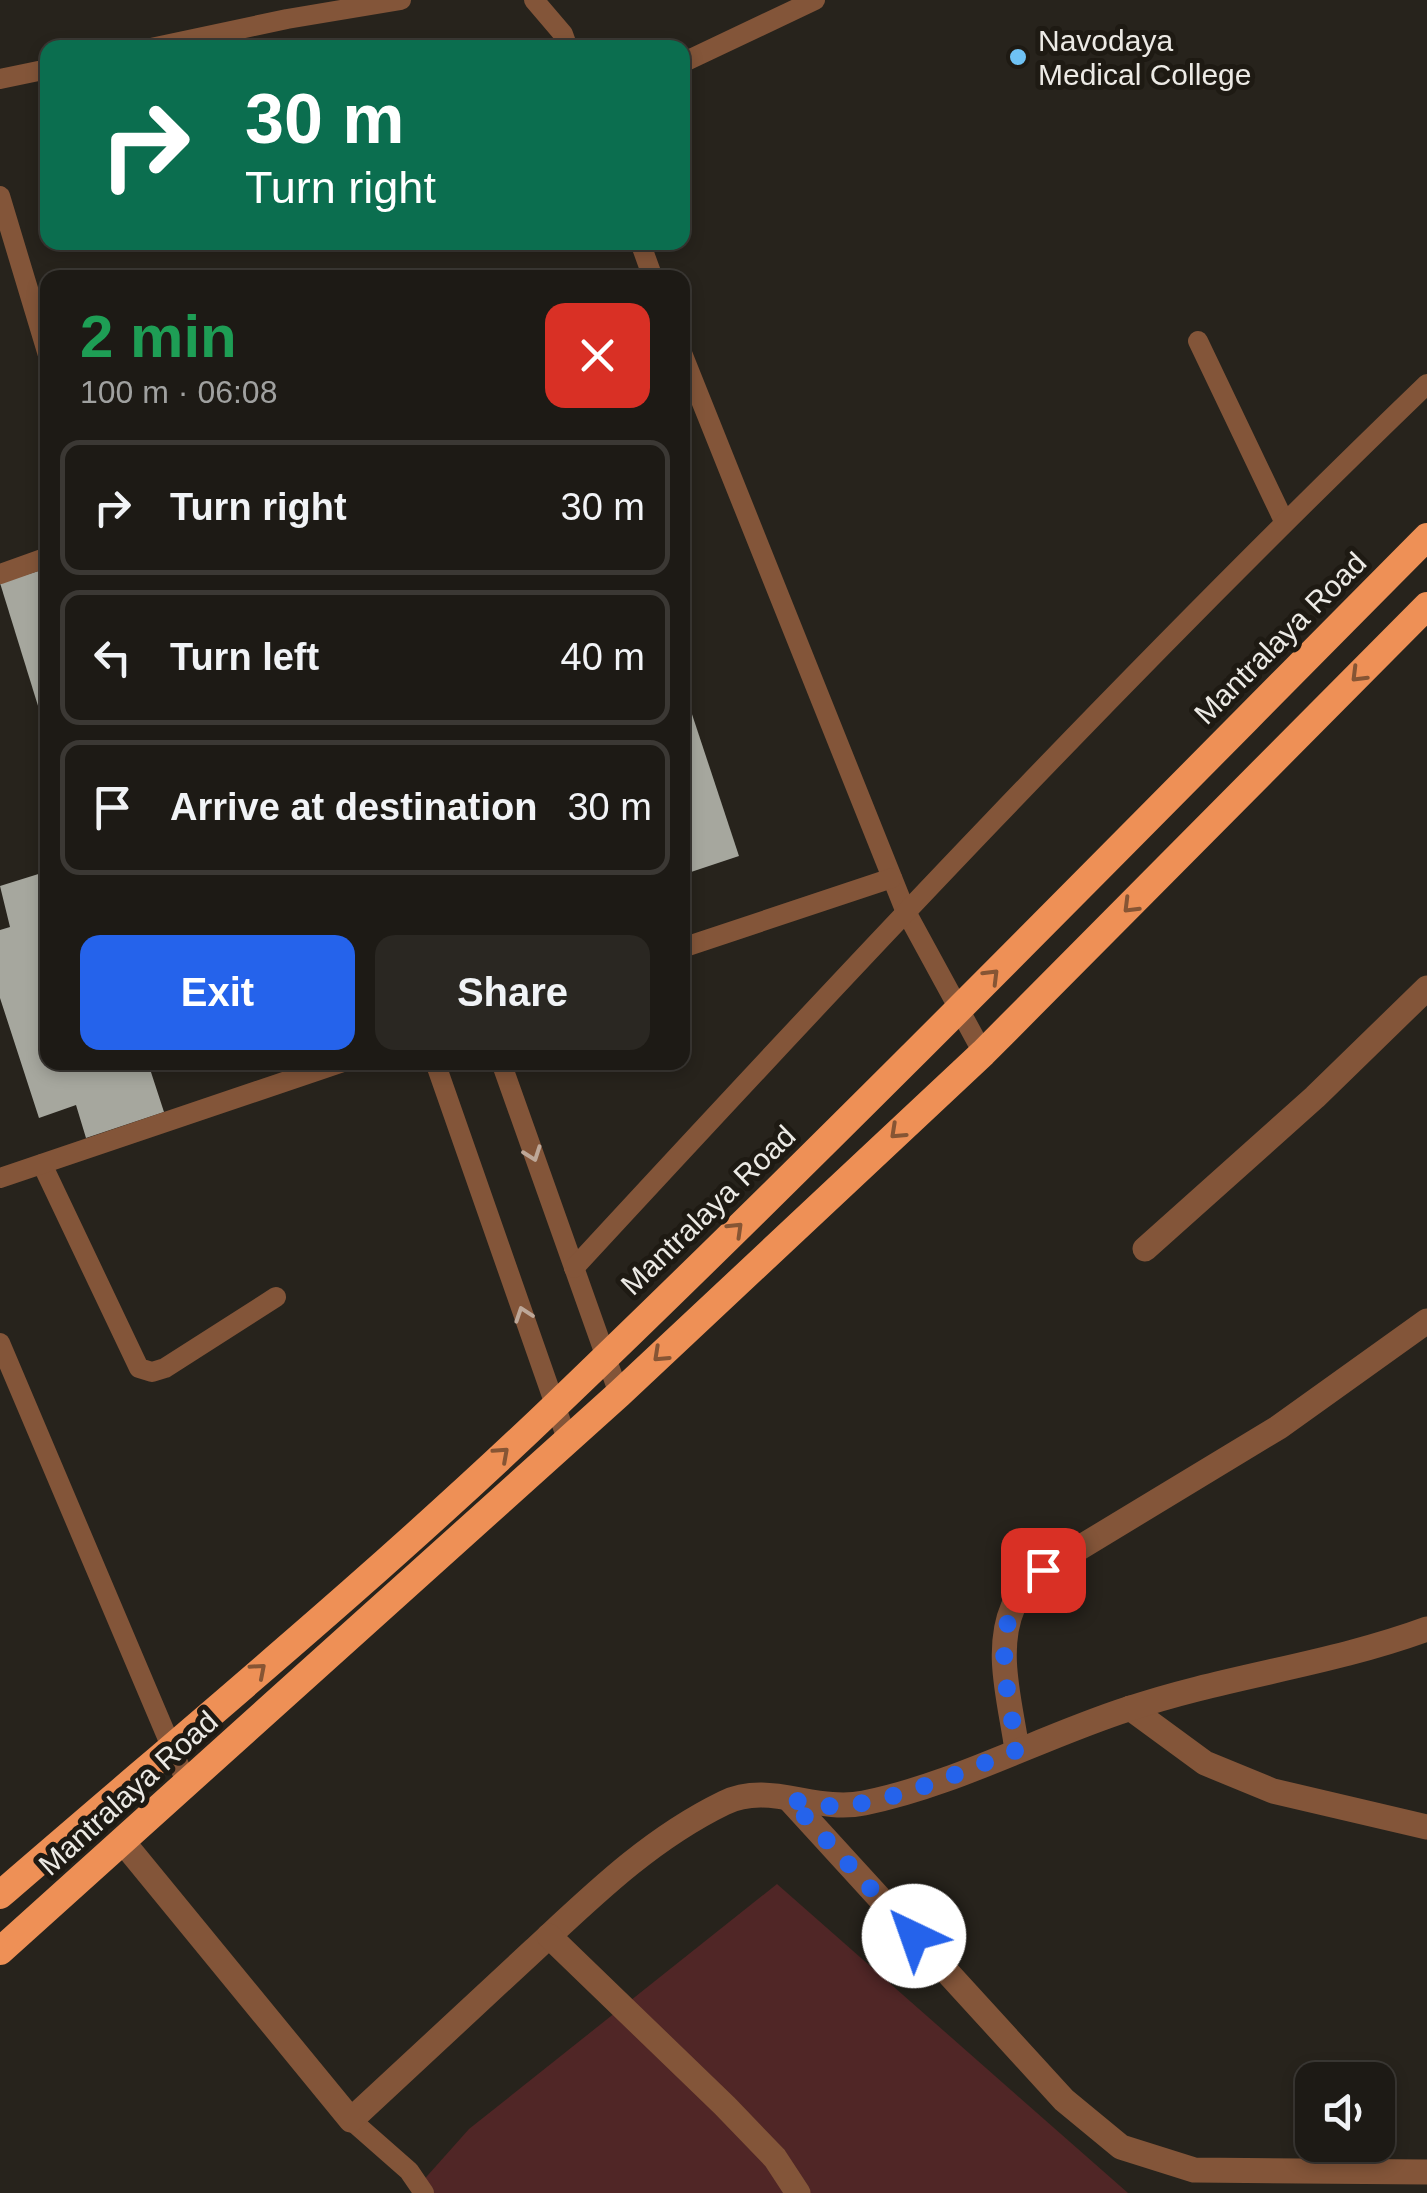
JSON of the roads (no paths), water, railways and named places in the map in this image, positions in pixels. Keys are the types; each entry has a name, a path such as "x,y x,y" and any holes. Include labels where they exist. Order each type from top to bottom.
{"highway":[{"name":"Mantralaya Road","path":"0,1895 403,1544 555,1406 1427,537"},
{"name":"Mantralaya Road","path":"0,1951 618,1394 982,1054 1427,606"}],"street":[{"path":"1145,1249 1315,1097 1427,988"},
{"path":"1017,1750 1004,1661 1005,1631 1014,1603 1043,1570 1279,1427 1427,1321"},
{"path":"122,1842 351,2120 630,1860 729,1800 757,1792 828,1806 864,1803 940,1780 1130,1708 1354,1654 1427,1630"},
{"path":"1130,1708 1205,1763 1273,1791 1427,1827"},
{"path":"789,1799 1064,2100 1121,2147 1194,2170 1427,2172"},
{"path":"550,1936 726,2106 776,2158 798,2193"}],"lane":[{"path":"178,40 284,9 402,0"},
{"path":"534,0 565,40"},
{"path":"690,59 815,0"},
{"path":"0,79 40,71"},
{"path":"0,196 40,328"},
{"path":"1198,340 1284,522"},
{"path":"690,373 905,910 982,1054"},
{"path":"574,1268 905,910 1284,522 1427,384"},
{"path":"0,574 40,560"},
{"path":"690,945 892,878"},
{"path":"0,1178 319,1070"},
{"path":"438,1070 566,1439"},
{"path":"504,1070 618,1394"},
{"path":"42,1164 139,1368 152,1372 165,1368 276,1297"},
{"path":"0,1343 188,1784"},
{"path":"351,2120 409,2171 424,2193"}],"place":[{"name":"Navodaya Medical College","path":"1018,57"}]}
